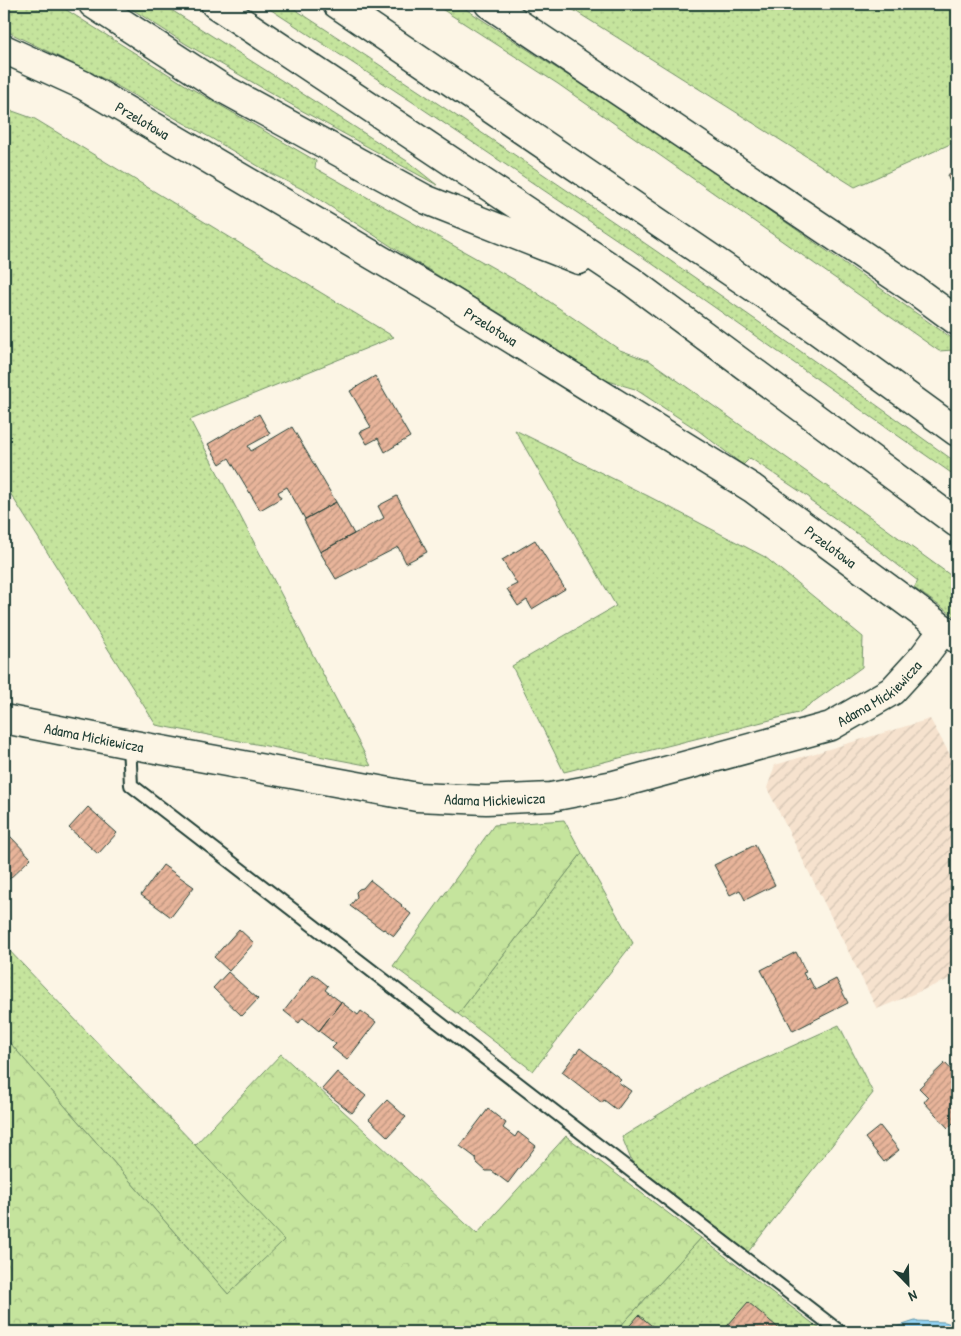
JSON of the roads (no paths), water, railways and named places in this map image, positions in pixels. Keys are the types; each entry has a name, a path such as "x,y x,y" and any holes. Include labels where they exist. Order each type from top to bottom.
{"main road":[{"path":"93,4 222,88 427,200 631,281"},
{"path":"215,4 631,281 957,523"},
{"path":"336,4 818,331 957,432"},
{"path":"489,4 899,279 957,321"},
{"name":"Przelotowa","path":"4,49 82,85 458,305 752,488 950,634"},
{"name":"Adama Mickiewicza","path":"4,719 417,797 486,800 551,797 614,785 831,726 892,690 923,657 950,634"}],"lane":[{"path":"129,744 131,785 840,1332"}],"water":[{"path":"915,1321 945,1322 957,1326 957,1332 886,1332"}]}
